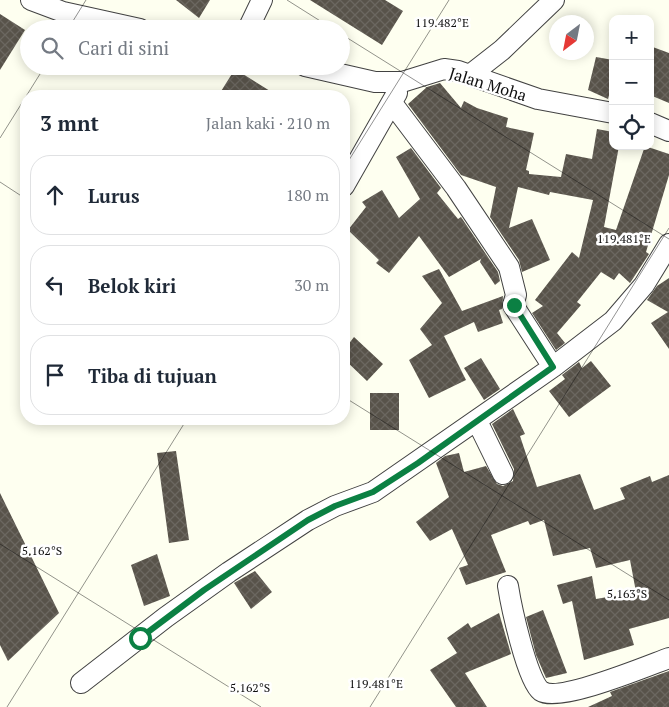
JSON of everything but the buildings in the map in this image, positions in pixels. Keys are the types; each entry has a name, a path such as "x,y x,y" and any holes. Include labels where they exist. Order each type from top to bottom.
{"street":[{"path":"31,0 63,12 99,20"},
{"path":"252,20 262,0"},
{"path":"470,75 502,50 554,0"},
{"name":"Jalan Moha","path":"344,75 375,82 402,82 444,69 470,75 538,99 609,112"},
{"path":"350,176 402,82"},
{"path":"392,103 456,188 510,267 516,295 514,305 553,367"},
{"path":"654,125 669,131"},
{"path":"81,683 173,612 245,562 308,520 335,506 373,492 553,367 613,321 644,285 669,244"},
{"path":"477,421 502,474"},
{"path":"508,586 512,611 532,679 541,690 552,694 572,692 669,658"}],"route":[{"path":"140,638 204,590 308,520 335,506 373,492 418,463 553,367 514,305"}]}
